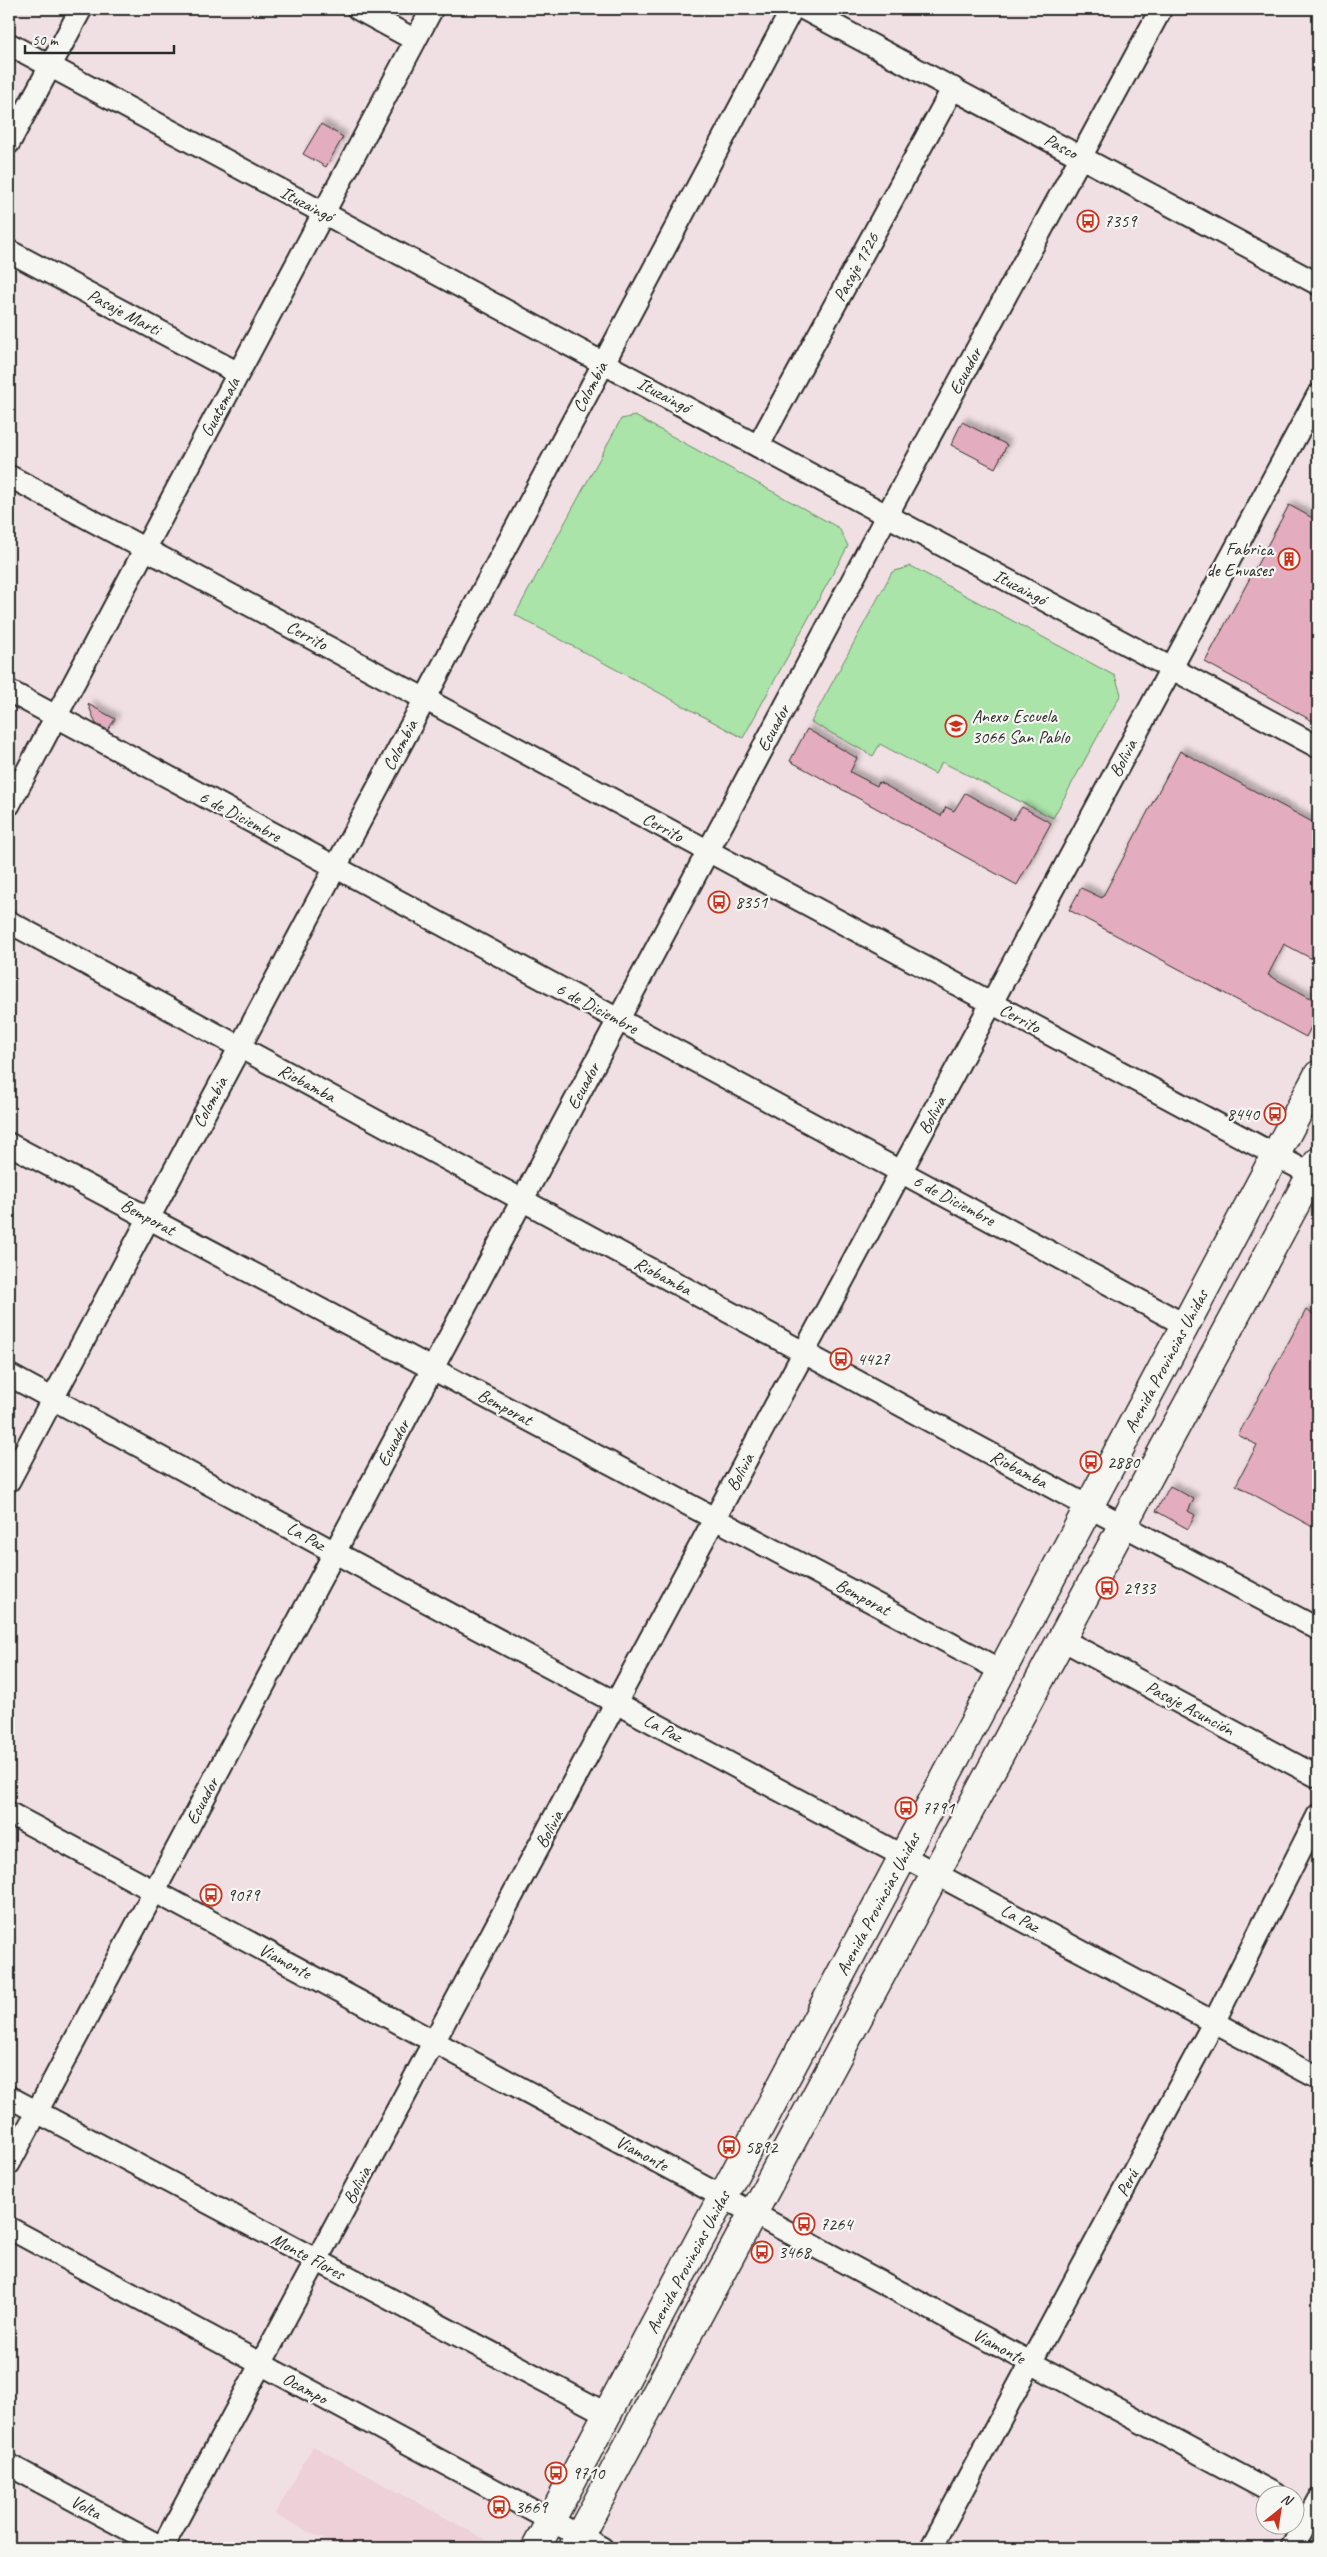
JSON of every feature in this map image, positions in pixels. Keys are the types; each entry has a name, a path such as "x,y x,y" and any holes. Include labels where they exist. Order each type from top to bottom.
{"main road":[{"name":"Avenida Provincias Unidas","path":"536,2548 1318,1074"},
{"name":"Avenida Provincias Unidas","path":"585,2544 753,2213 1122,1525 1316,1171"}],"street":[{"path":"9,143 81,9"},
{"path":"358,9 415,40"},
{"name":"Guatemala","path":"9,805 432,9"},
{"name":"Colombia","path":"9,1481 792,9"},
{"name":"Pasco","path":"804,9 1318,284"},
{"name":"Ecuador","path":"9,2164 887,515 1161,9"},
{"name":"Ituzaingó","path":"9,44 1318,747"},
{"name":"Pasaje 1726","path":"758,446 953,88"},
{"name":"Pasaje Marti","path":"9,251 238,373"},
{"name":"Bolivia","path":"163,2548 1318,396"},
{"name":"Cerrito","path":"9,476 1276,1155 1316,1171"},
{"name":"6 de Diciembre","path":"9,691 1185,1325"},
{"name":"Riobamba","path":"9,922 1122,1525 1318,1629"},
{"name":"Bemporat","path":"9,1144 1002,1671"},
{"name":"La Paz","path":"9,1375 334,1552 1318,2078"},
{"name":"Pasaje Asunción","path":"1061,1639 1318,1777"},
{"name":"Viamonte","path":"9,1812 1256,2484"},
{"name":"Perú","path":"931,2548 1214,2022 1318,1815"},
{"name":"Monte Flores","path":"9,2097 607,2414"},
{"name":"Ocampo","path":"9,2228 550,2520 585,2544"},
{"name":"Volta","path":"9,2465 163,2548"},
{"path":"1292,2548 1310,2509"}],"shaded area":[{"path":"313,2446 490,2542 487,2548 339,2548 275,2514"}],"green space":[{"path":"635,416 839,528 848,546 743,738 515,615 621,419"},
{"name":"Anexo Escuela 3066 San Pablo","path":"911,566 1115,676 1121,694 1053,818 942,762 935,774 880,744 873,756 811,722 892,572"}],"building":[{"path":"321,124 343,137 326,167 303,154"},
{"path":"962,422 1007,445 995,468 951,445"},
{"path":"1289,505 1318,521 1318,724 1205,662"},
{"path":"88,704 115,719 108,730 96,724"},
{"path":"807,729 857,758 850,772 877,786 879,782 941,816 946,807 954,811 965,793 1013,820 1022,807 1051,823 1017,885 790,761"},
{"path":"1180,751 1318,825 1318,962 1284,944 1268,975 1318,1002 1318,1013 1306,1037 1069,910 1081,888 1102,898"},
{"path":"1306,1310 1318,1317 1318,1530 1236,1485 1257,1445 1238,1435"},
{"path":"1170,1486 1194,1499 1188,1511 1195,1515 1188,1529 1156,1511"}],"place":[{"name":"7359","path":"1088,221"},
{"name":"Fabrica de Envases","path":"1289,559"},
{"name":"Anexo Escuela 3066 San Pablo","path":"956,726"},
{"name":"8351","path":"719,902"},
{"name":"8440","path":"1275,1114"},
{"name":"4427","path":"841,1359"},
{"name":"2880","path":"1091,1462"},
{"name":"2933","path":"1107,1588"},
{"name":"7791","path":"906,1808"},
{"name":"9079","path":"211,1895"},
{"name":"5892","path":"729,2147"},
{"name":"7264","path":"804,2224"},
{"name":"3468","path":"762,2252"},
{"name":"9710","path":"556,2473"},
{"name":"3669","path":"499,2507"}]}
